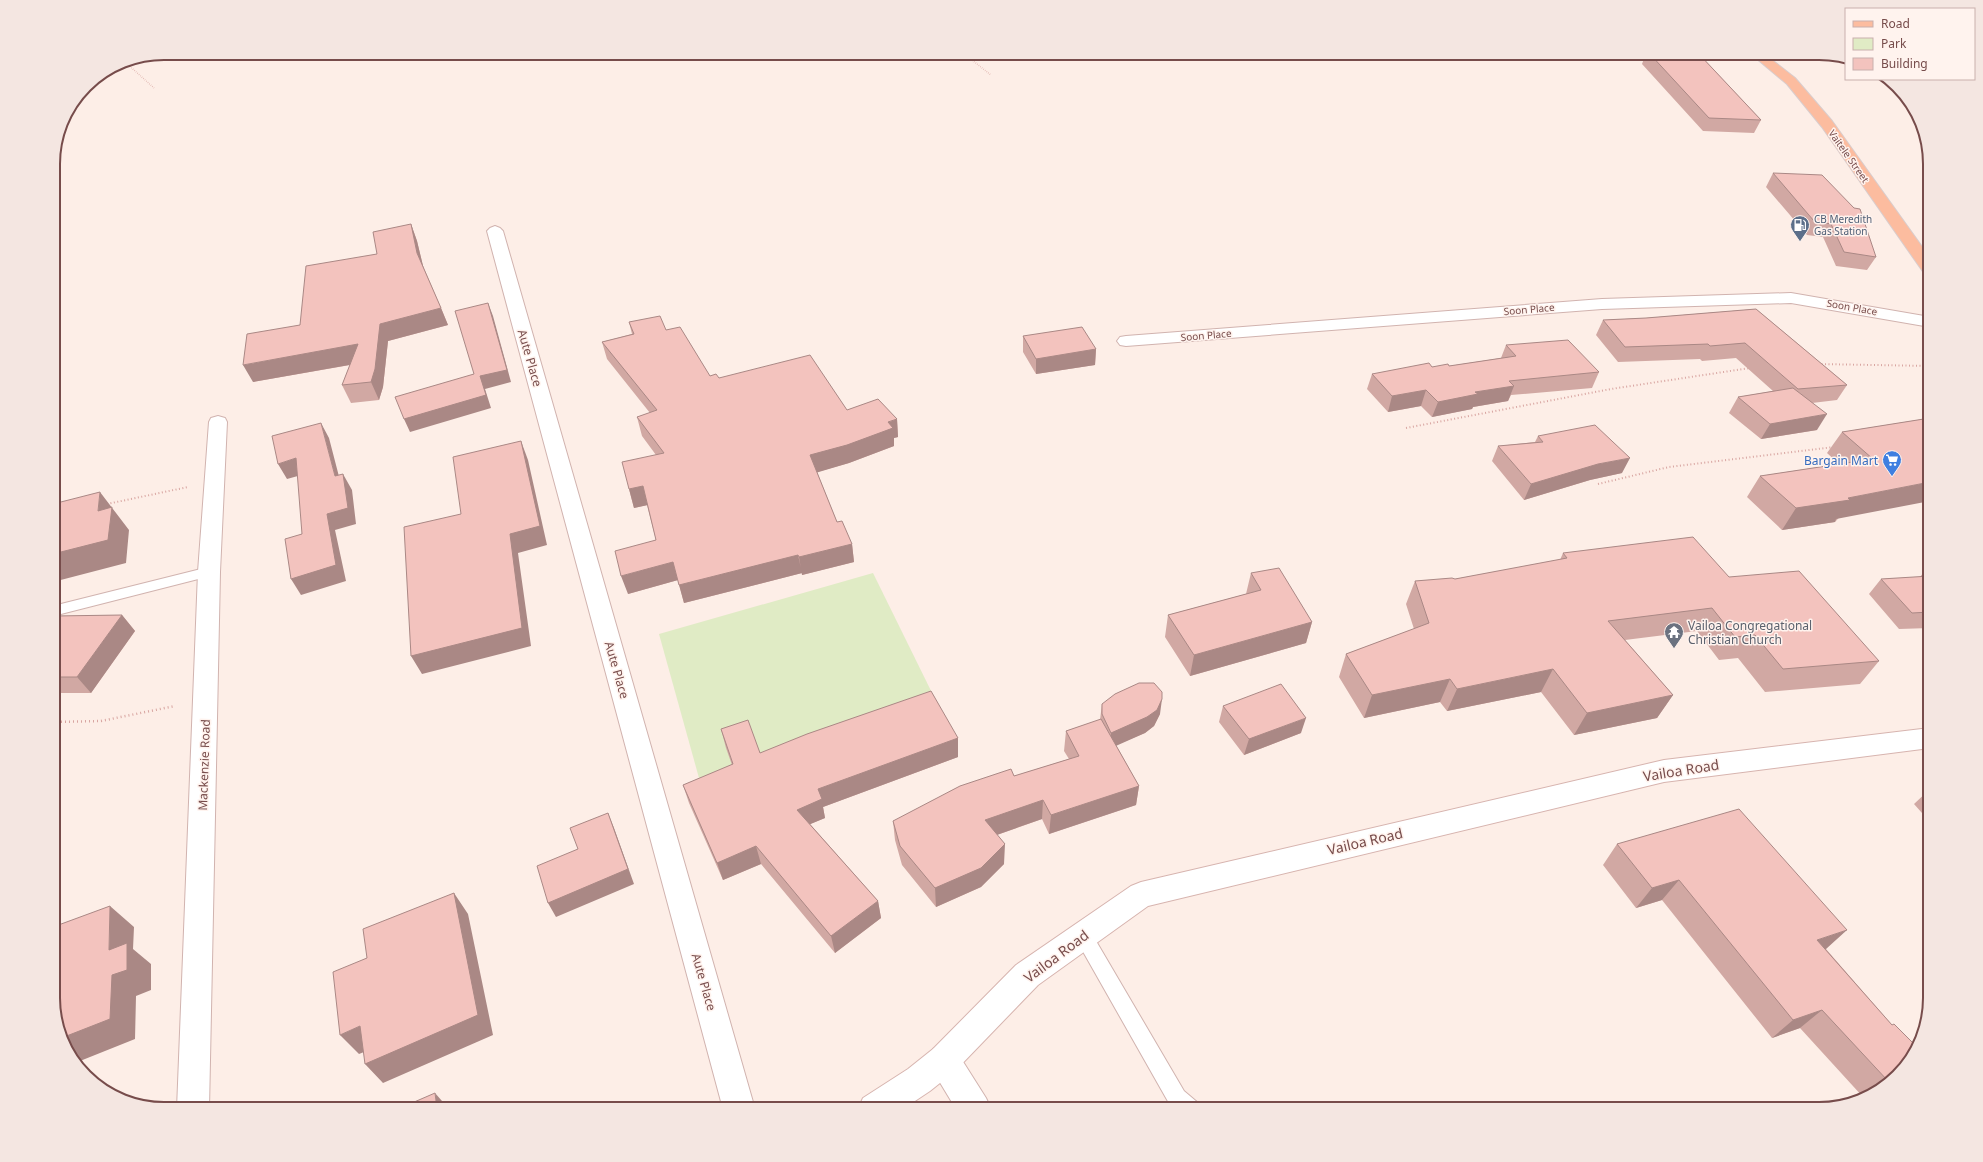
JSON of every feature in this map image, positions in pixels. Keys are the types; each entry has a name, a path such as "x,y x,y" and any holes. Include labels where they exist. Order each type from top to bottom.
{"main road":[{"name":"Vaitele Street","path":"1765,60 1791,81 1827,124 1923,260"}],"street":[{"name":"Aute Place","path":"495,231 737,1102"},
{"name":"Soon Place","path":"1126,341 1602,304 1792,298 1923,321"},
{"name":"Mackenzie Road","path":"193,1102 209,572 218,422"},
{"name":"Vailoa Road","path":"885,1102 919,1080 944,1060 1027,975 1141,895 1664,771 1923,739"},
{"path":"944,1060 971,1102"}],"lane":[{"path":"60,609 209,572"},
{"path":"1083,935 1177,1098 1182,1102"}],"path":[{"path":"972,60 991,75"},
{"path":"130,66 154,88"},
{"path":"1814,364 1923,366"},
{"path":"1406,428 1611,389 1752,368"},
{"path":"1598,484 1669,467 1839,446"},
{"path":"99,506 214,482"},
{"path":"60,722 101,721 206,700"}],"green space":[{"path":"873,573 937,703 699,778 659,634"}],"building":[{"path":"1655,60 1705,60 1761,120 1709,118"},
{"path":"1773,173 1822,175 1854,208 1860,209 1876,257 1844,252 1831,224 1814,221"},
{"path":"411,224 417,253 441,308 380,324 375,369 371,382 342,385 358,344 243,365 247,334 300,325 306,266 377,254 373,232"},
{"path":"488,303 507,370 480,376 486,395 404,419 395,397 474,374 455,311"},
{"path":"1756,309 1847,385 1798,389 1745,343 1710,346 1708,344 1625,347 1603,320 1646,318"},
{"path":"660,316 666,330 680,327 710,376 716,374 719,378 810,355 847,410 878,399 897,419 888,422 893,428 847,445 810,455 837,522 842,521 852,544 799,557 798,555 679,585 673,562 621,576 615,551 656,540 643,486 629,489 622,462 664,453 637,417 657,410 602,342 634,334 629,322"},
{"path":"1082,327 1096,349 1036,359 1023,336"},
{"path":"1568,340 1599,372 1509,381 1514,386 1475,392 1478,394 1438,402 1426,390 1392,396 1372,374 1429,363 1432,367 1448,364 1449,366 1516,356 1506,345"},
{"path":"1793,388 1827,414 1770,424 1738,397"},
{"path":"1923,419 1923,483 1848,498 1850,500 1796,508 1760,476 1873,459 1842,432"},
{"path":"321,423 335,476 343,474 348,508 327,514 336,565 291,579 285,539 302,534 296,458 278,464 272,436"},
{"path":"1595,425 1630,458 1598,464 1531,484 1498,446 1543,442 1538,436"},
{"path":"521,441 540,526 510,534 522,628 411,656 404,527 461,514 453,457"},
{"path":"100,492 98,511 112,507 108,540 60,552 60,502"},
{"path":"1693,537 1729,577 1799,571 1879,661 1783,669 1755,635 1735,637 1712,608 1608,621 1673,695 1587,713 1553,669 1457,689 1450,679 1372,695 1346,654 1429,623 1415,581 1455,579 1567,558 1563,553"},
{"path":"1279,568 1312,622 1194,655 1168,615 1261,590 1251,573"},
{"path":"1923,576 1923,612 1912,613 1881,579"},
{"path":"122,615 77,677 60,677 60,616"},
{"path":"1139,683 1154,683 1162,692 1162,699 1157,710 1147,717 1111,733 1102,714 1102,704 1115,694"},
{"path":"1281,684 1306,718 1249,739 1223,706"},
{"path":"931,691 958,738 818,789 822,799 797,810 878,901 831,936 756,846 717,863 683,785 733,764 721,729 748,720 760,753 807,734"},
{"path":"1101,719 1139,786 1051,815 1043,800 985,820 1005,844 981,868 935,888 900,846 893,821 960,786 1011,769 1014,776 1079,756 1066,731"},
{"path":"1739,809 1847,930 1817,940 1892,1025 1894,1024 1913,1043 1901,1061 1885,1078 1822,1010 1793,1020 1679,880 1652,888 1617,844"},
{"path":"608,813 628,869 548,903 537,866 578,849 570,828"},
{"path":"454,893 478,1015 365,1064 360,1026 340,1035 333,972 367,958 363,929"},
{"path":"110,906 109,950 127,943 127,970 112,975 110,1019 68,1036 62,1018 60,1005 60,924"},
{"path":"435,1093 436,1102 414,1102"}],"place":[{"name":"CB Meredith Gas Station","path":"1800,242"},
{"name":"Bargain Mart","path":"1892,477"},
{"name":"Vailoa Congregational Christian Church","path":"1674,649"}]}
